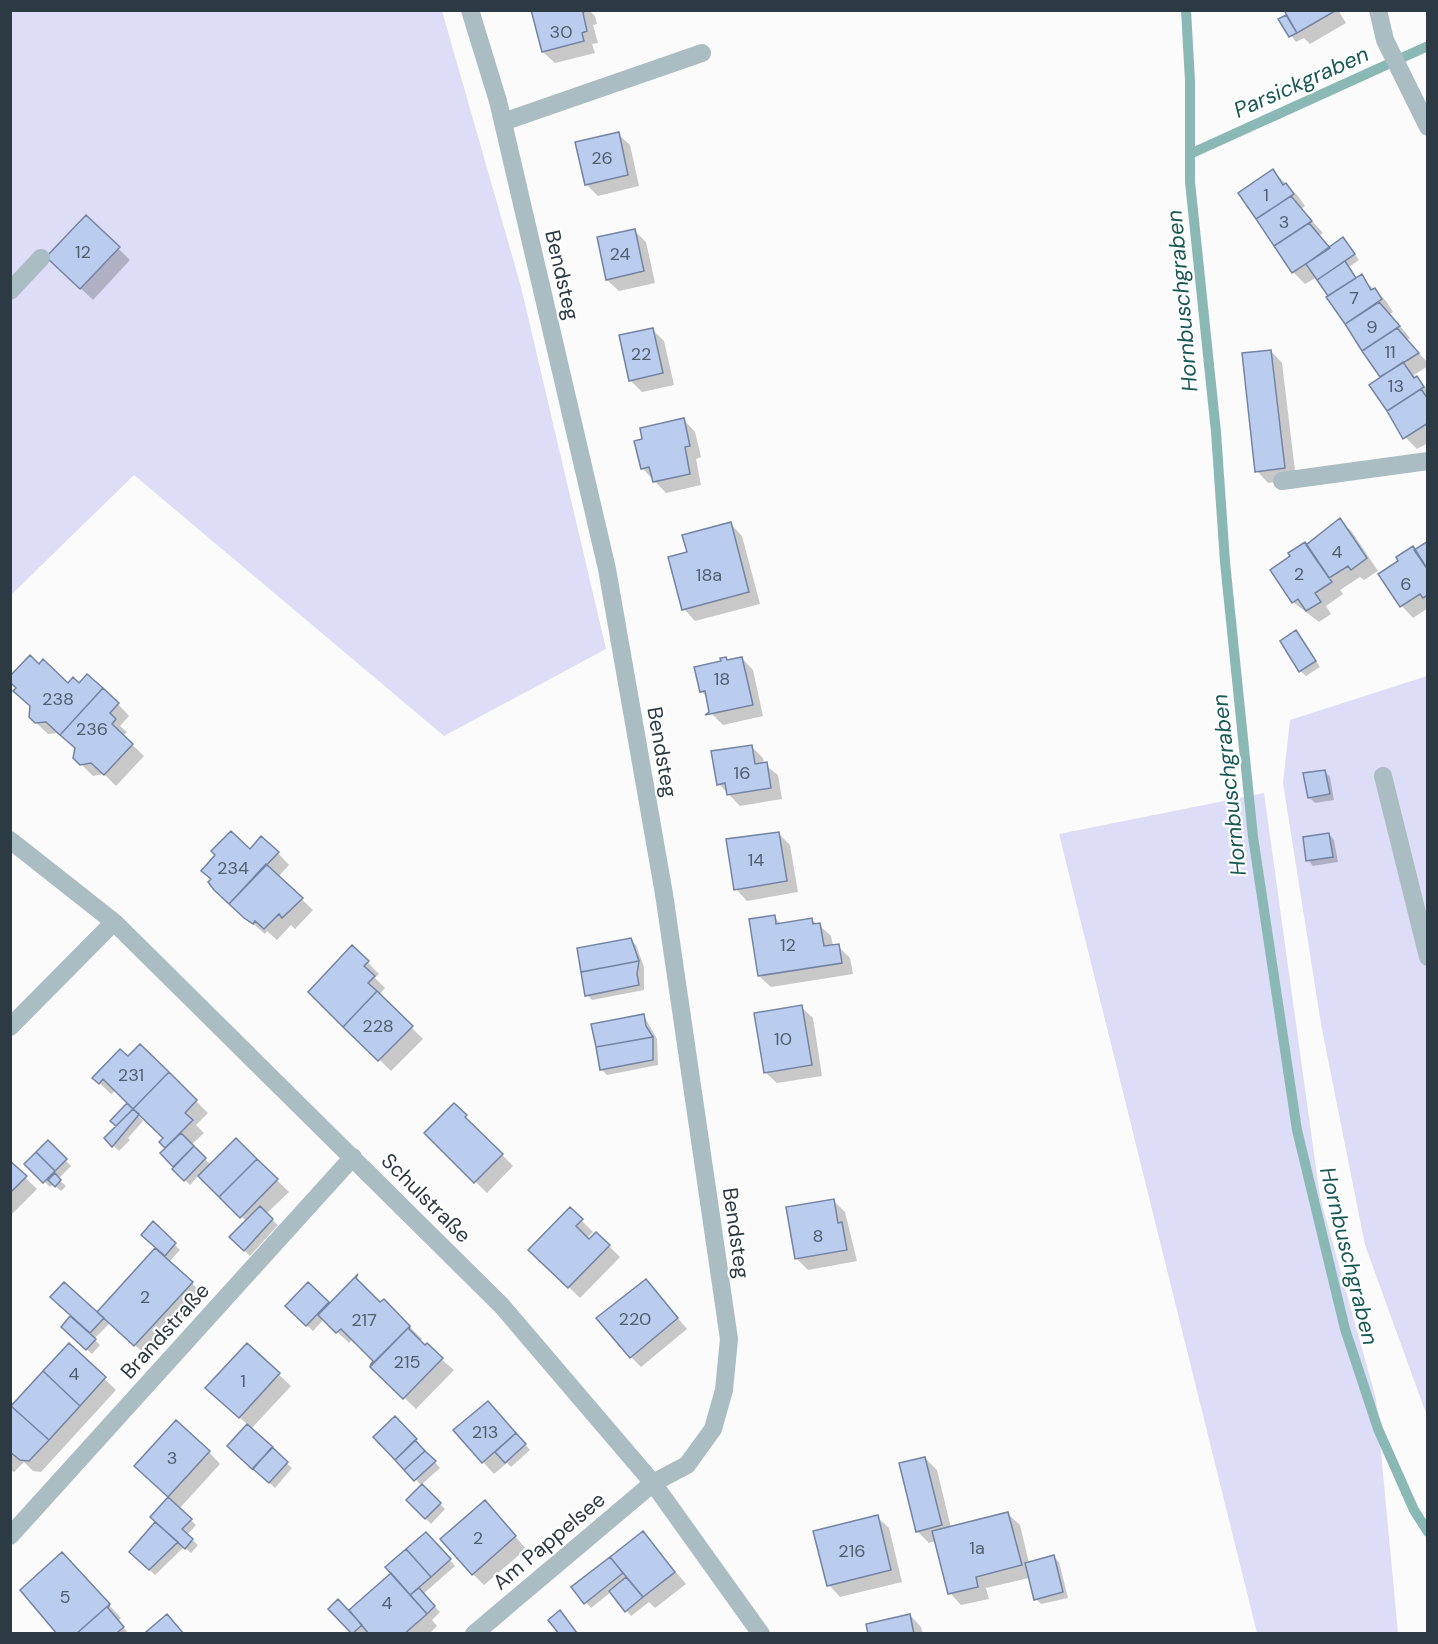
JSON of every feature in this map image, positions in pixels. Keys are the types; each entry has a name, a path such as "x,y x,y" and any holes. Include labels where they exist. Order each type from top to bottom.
{"street":[{"name":"Bendsteg","path":"470,10 503,122 607,569 664,894 729,1339 724,1390 712,1429 687,1465 653,1483"},
{"path":"1378,10 1385,40 1428,127"},
{"path":"503,122 702,53"},
{"path":"10,291 41,258"},
{"path":"1282,480 1428,461"},
{"path":"1383,776 1428,957"},
{"name":"Schulstraße","path":"10,840 114,922 502,1306 653,1483 761,1634"},
{"path":"10,1027 114,922"},
{"name":"Brandstraße","path":"10,1536 353,1157"},
{"name":"Am Pappelsee","path":"474,1634 653,1483"}],"shaded area":[{"path":"11,11 442,11 521,287 606,649 444,736 134,475 11,595"},
{"path":"1427,676 1427,1416 1365,1245 1321,1024 1283,783 1290,720"},
{"path":"1264,793 1320,1197 1376,1399 1398,1633 1257,1633 1059,834"}],"building":[{"path":"531,10 585,10 583,13 587,31 582,33 584,41 542,52"},
{"path":"1284,10 1335,10 1335,11 1297,33"},
{"path":"1286,15 1297,33 1289,37 1278,19"},
{"path":"619,132 628,175 585,185 575,142"},
{"path":"1273,169 1283,185 1286,183 1294,194 1256,219 1238,193"},
{"path":"1291,196 1312,221 1274,246 1256,219"},
{"path":"86,215 120,247 80,289 46,257"},
{"path":"1309,223 1330,248 1292,273 1274,246"},
{"path":"635,229 644,271 606,280 597,237"},
{"path":"1343,237 1355,254 1317,280 1306,264"},
{"path":"1345,261 1356,278 1328,296 1317,280"},
{"path":"1362,274 1371,290 1375,288 1382,299 1345,324 1326,297"},
{"path":"1379,302 1400,326 1362,351 1345,324"},
{"path":"653,328 663,373 629,381 619,335"},
{"path":"1397,328 1419,353 1380,377 1362,351"},
{"path":"1271,350 1285,468 1255,472 1242,353"},
{"path":"1403,362 1414,378 1417,376 1424,387 1387,411 1369,385"},
{"path":"1421,389 1428,399 1428,423 1403,439 1387,411"},
{"path":"684,418 690,446 685,447 690,474 653,482 649,467 641,469 634,441 642,439 640,428"},
{"path":"1340,518 1367,558 1351,570 1348,566 1329,578 1306,545"},
{"path":"731,522 749,592 682,610 668,557 687,552 682,535"},
{"path":"1428,541 1428,570 1414,550"},
{"path":"1305,542 1332,582 1315,593 1321,602 1306,611 1298,599 1292,603 1270,570 1290,556 1288,553"},
{"path":"1413,546 1428,570 1428,595 1423,598 1420,594 1400,607 1378,574 1398,561 1396,557"},
{"path":"1296,630 1316,661 1299,672 1280,641"},
{"path":"30,655 39,664 43,659 68,683 73,677 79,683 87,674 103,688 60,735 46,722 35,723 29,717 30,706 13,691 16,688 10,682 10,676"},
{"path":"726,657 727,660 742,657 753,705 705,715 709,712 705,691 700,692 694,667 721,661 720,658"},
{"path":"103,688 119,703 110,713 116,719 112,724 133,744 104,775 91,763 80,765 73,758 75,748 60,735"},
{"path":"752,745 755,764 767,762 771,788 727,795 725,783 717,785 711,751"},
{"path":"1325,770 1330,794 1308,798 1303,773"},
{"path":"231,831 250,849 261,836 279,852 229,904 208,882 211,879 201,871 215,855 211,851"},
{"path":"779,832 787,881 734,890 726,839"},
{"path":"1329,833 1333,857 1306,861 1303,837"},
{"path":"266,864 303,898 282,918 279,914 264,929 255,921 253,924 244,918 229,904"},
{"path":"775,915 776,924 812,918 813,924 820,923 824,946 839,944 842,963 758,976 749,919"},
{"path":"631,938 639,961 581,972 577,948"},
{"path":"352,945 369,961 364,966 375,976 368,983 377,991 343,1027 308,992"},
{"path":"639,961 637,974 639,985 585,996 581,972"},
{"path":"377,991 413,1026 378,1061 343,1027"},
{"path":"802,1005 812,1065 764,1073 754,1013"},
{"path":"644,1014 646,1026 653,1037 596,1047 591,1024"},
{"path":"653,1037 653,1060 600,1070 596,1047"},
{"path":"140,1044 169,1072 133,1109 103,1079 99,1084 92,1078 120,1049 128,1056"},
{"path":"169,1072 197,1100 185,1113 193,1120 165,1148 159,1142 163,1138 133,1109"},
{"path":"127,1103 133,1109 116,1126 110,1121"},
{"path":"454,1103 503,1154 474,1183 424,1133"},
{"path":"133,1109 139,1114 112,1147 104,1138"},
{"path":"181,1133 194,1146 173,1167 160,1153"},
{"path":"236,1138 257,1159 219,1197 198,1176"},
{"path":"48,1140 67,1159 55,1171 36,1152"},
{"path":"194,1146 206,1158 184,1181 172,1169"},
{"path":"36,1152 55,1171 43,1183 24,1164"},
{"path":"257,1159 278,1179 240,1218 219,1197"},
{"path":"10,1161 27,1176 10,1193"},
{"path":"55,1173 61,1180 55,1187 48,1180"},
{"path":"834,1199 838,1223 842,1222 847,1250 795,1259 786,1207"},
{"path":"260,1206 273,1219 244,1251 229,1237"},
{"path":"570,1207 583,1219 576,1226 589,1239 596,1232 610,1245 568,1288 528,1250"},
{"path":"153,1221 176,1243 165,1256 141,1235"},
{"path":"155,1248 193,1282 134,1346 97,1312"},
{"path":"358,1274 356,1278 380,1302 384,1299 410,1326 370,1366 373,1361 341,1329 336,1333 318,1315"},
{"path":"646,1279 678,1318 630,1358 596,1318"},
{"path":"64,1282 104,1318 90,1333 50,1297"},
{"path":"308,1282 329,1302 306,1326 285,1306"},
{"path":"70,1316 96,1339 86,1350 61,1327"},
{"path":"410,1326 409,1329 425,1345 427,1343 443,1358 403,1399 370,1367"},
{"path":"69,1343 106,1377 80,1406 43,1371"},
{"path":"247,1343 280,1373 239,1418 205,1388"},
{"path":"43,1371 80,1406 49,1440 11,1406"},
{"path":"488,1401 516,1433 482,1463 453,1430"},
{"path":"11,1406 49,1440 29,1461 20,1460 10,1452"},
{"path":"395,1416 417,1439 395,1460 373,1437"},
{"path":"176,1420 210,1451 168,1497 134,1466"},
{"path":"247,1424 273,1447 252,1469 227,1446"},
{"path":"516,1433 526,1444 505,1463 495,1452"},
{"path":"415,1440 425,1451 404,1470 395,1460"},
{"path":"272,1447 288,1462 269,1483 253,1469"},
{"path":"425,1451 436,1461 414,1481 404,1470"},
{"path":"925,1457 942,1525 916,1532 899,1463"},
{"path":"422,1484 441,1503 425,1519 406,1500"},
{"path":"168,1497 192,1519 182,1529 193,1539 185,1549 150,1517"},
{"path":"485,1500 516,1536 472,1575 440,1539"},
{"path":"1008,1512 1022,1565 976,1577 978,1587 948,1594 932,1531"},
{"path":"878,1515 891,1570 827,1586 813,1531"},
{"path":"155,1522 178,1542 149,1570 129,1552"},
{"path":"643,1531 675,1572 643,1597 610,1557"},
{"path":"426,1532 451,1559 431,1577 406,1549"},
{"path":"406,1549 431,1577 410,1595 385,1567"},
{"path":"62,1552 110,1604 76,1634 57,1634 20,1590"},
{"path":"1054,1555 1063,1592 1034,1600 1025,1563"},
{"path":"610,1557 623,1573 584,1604 571,1587"},
{"path":"391,1573 427,1614 404,1634 369,1634 349,1610"},
{"path":"626,1577 643,1597 625,1612 609,1591"},
{"path":"419,1588 435,1606 427,1614 410,1595"},
{"path":"338,1599 362,1625 352,1634 328,1609"},
{"path":"110,1604 108,1608 124,1627 118,1632 119,1634 76,1634"},
{"path":"560,1610 577,1634 559,1634 548,1620"},
{"path":"167,1614 184,1634 147,1634 146,1632"},
{"path":"910,1614 914,1634 868,1634 866,1624"}],"waterway":[{"name":"Hornbuschgraben","path":"1186,10 1190,81 1190,182 1216,432 1225,562 1253,837 1297,1130 1345,1329 1378,1429 1414,1510 1428,1532"},
{"name":"Parsickgraben","path":"1190,154 1428,46"}]}
